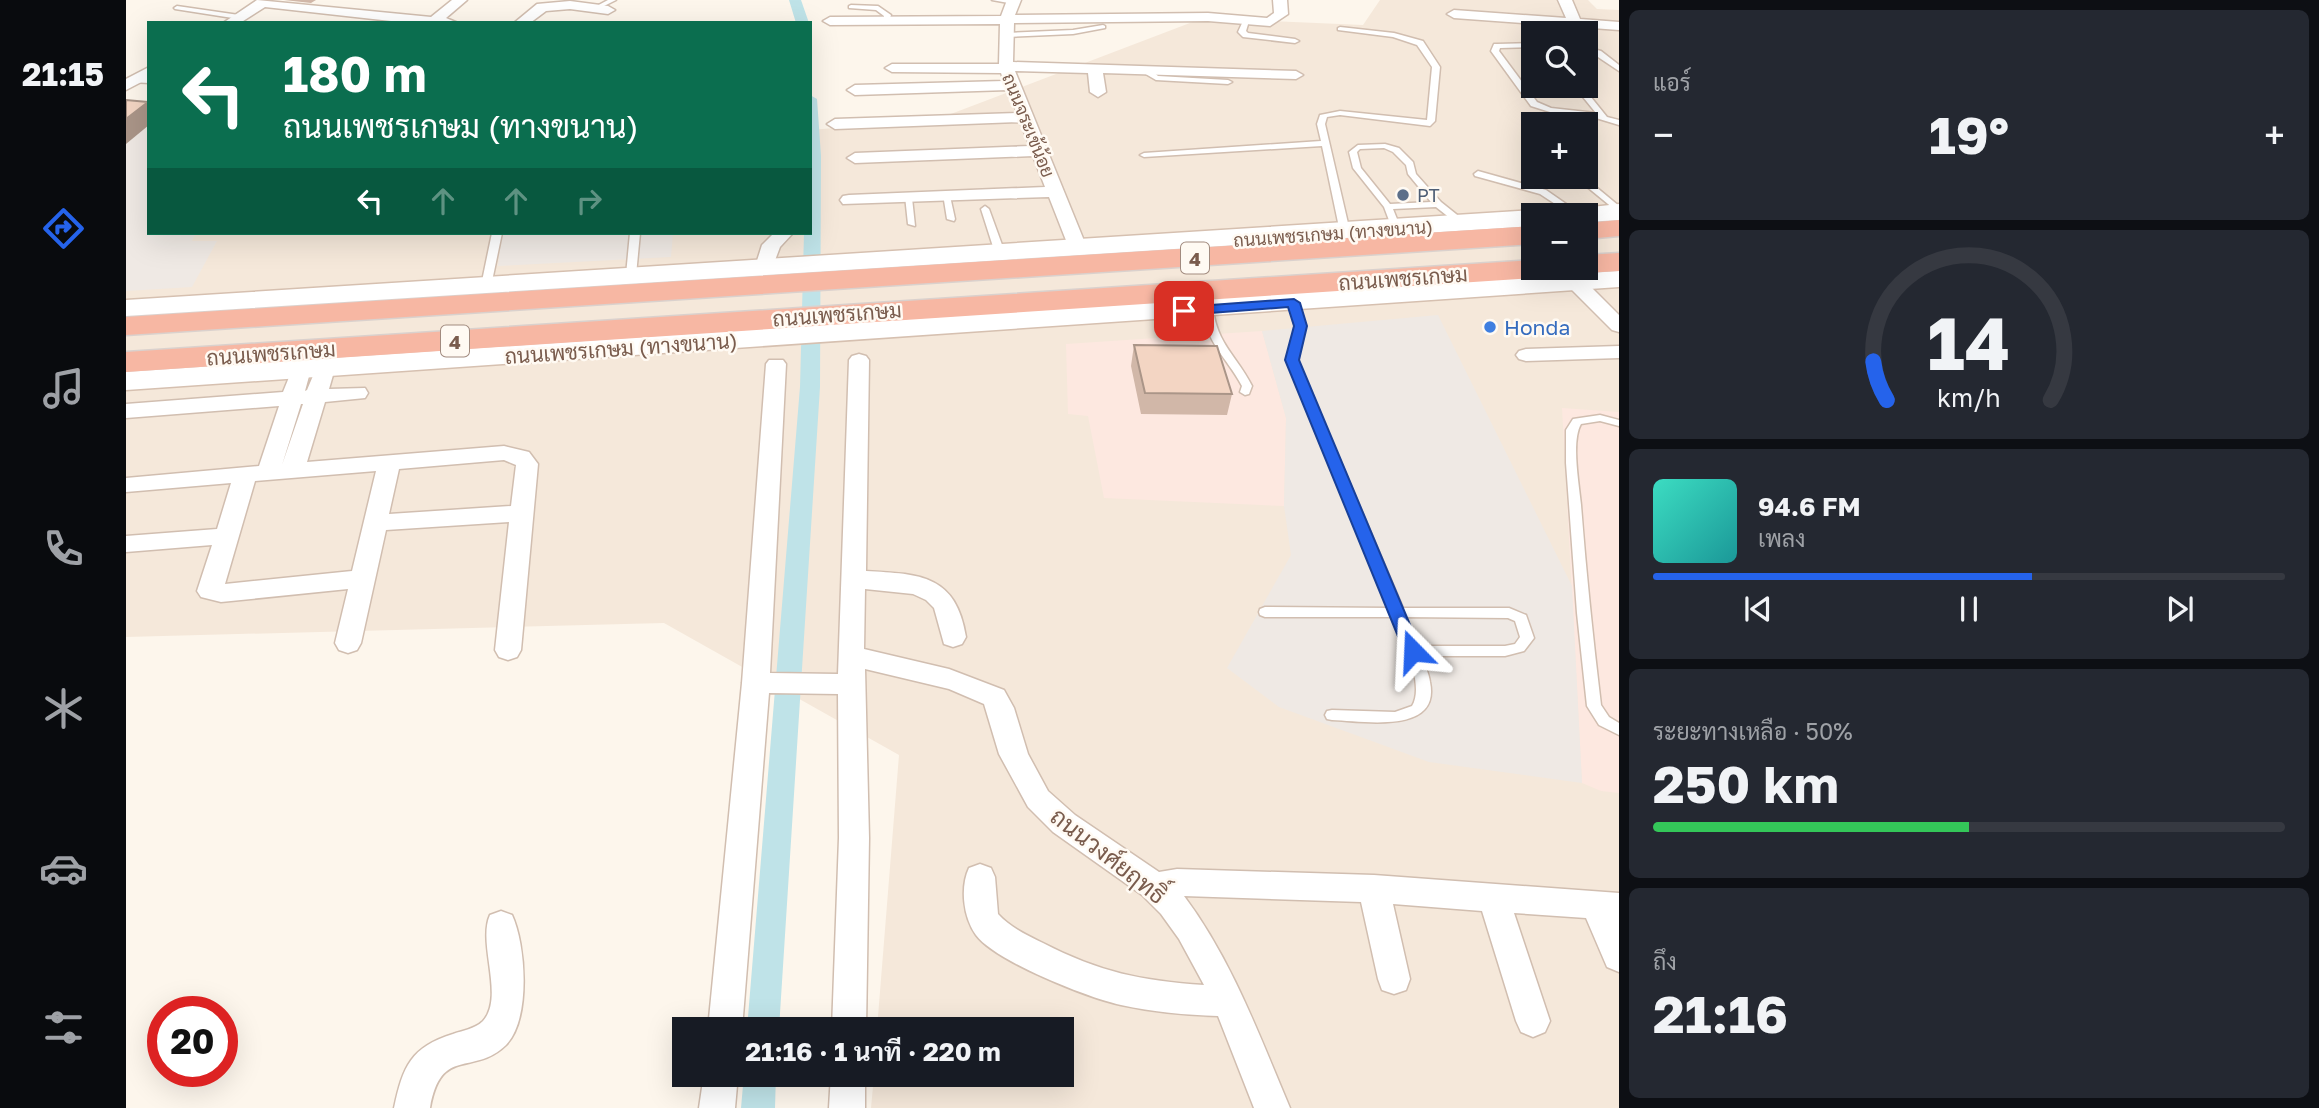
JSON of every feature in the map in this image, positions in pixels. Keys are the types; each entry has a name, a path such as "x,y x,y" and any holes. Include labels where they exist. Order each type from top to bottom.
{"highway":[{"path":"1598,229 1619,228"},
{"name":"ถนนเพชรเกษม","path":"126,326 416,309 772,273 1521,236"},
{"path":"1598,268 1619,264"},
{"name":"ถนนเพชรเกษม","path":"126,362 384,346 782,340 862,335 1521,271"},
{"path":"416,309 578,280"},
{"path":"260,372 384,346"}],"main road":[{"path":"1598,213 1619,211"},
{"name":"ถนนเพชรเกษม (ทางขนาน)","path":"858,270 1000,253 1345,232 1392,218 1462,224 1521,219"},
{"name":"4","path":"126,308 631,275 772,273"},
{"name":"4","path":"1598,274 1619,279"},
{"name":"4","path":"862,335 1294,303 1521,278"},
{"name":"ถนนเพชรเกษม (ทางขนาน)","path":"126,381 782,340"}],"street":[{"path":"234,20 265,2 434,21 460,0"},
{"path":"830,21 1007,25 1165,22 1208,17 1274,22 1281,14 1280,0"},
{"path":"1565,0 1574,21"},
{"name":"ถนนจระเข้น้อย","path":"1014,1 1007,25 1006,68 1078,248"},
{"path":"523,21 541,4 606,6"},
{"path":"1454,14 1548,21"},
{"path":"1598,25 1619,26"},
{"path":"892,68 1095,69 1296,75"},
{"path":"1095,69 1098,93"},
{"path":"855,90 1011,85"},
{"path":"835,124 1024,117"},
{"path":"855,158 1040,151"},
{"path":"849,200 1056,192"},
{"path":"772,273 772,245 782,235"},
{"path":"1588,280 1619,326"},
{"path":"849,1017 854,838 844,675 853,579 862,335"},
{"path":"726,1017 765,683 782,340"},
{"path":"1525,355 1619,352"},
{"path":"293,470 316,397 313,369"},
{"path":"313,369 291,399 226,536 209,587 214,593 363,579"},
{"path":"126,411 357,393"},
{"path":"126,485 503,453 521,457 527,464 524,513 508,650"},
{"path":"348,643 389,464"},
{"path":"376,523 524,513"},
{"path":"126,544 226,536"},
{"path":"853,579 907,584 937,593 948,611 953,637"},
{"name":"ถนนวงศ์ยฤทธิ์","path":"765,683 844,675 974,687 994,698 1011,746 1039,799 1096,845 1154,886 1191,931 1226,1000 1272,1108"},
{"path":"980,877 982,913 988,925 1003,939 1055,966 1082,979 1115,988 1184,1000 1226,1000"},
{"path":"1154,886 1177,882 1374,889 1607,906 1619,957"},
{"path":"1374,889 1394,979"},
{"path":"1493,897 1533,1021"},
{"path":"412,1108 416,1080 430,1059 484,1040 500,1024 504,1015 505,985 501,925"},
{"path":"717,1108 719,1087"},
{"path":"847,1108 848,1087"}],"lane":[{"path":"995,0 1014,1"},
{"path":"850,7 878,8 888,15 886,21"},
{"path":"177,8 234,20"},
{"path":"1246,20 1242,32 1246,35 1295,41"},
{"path":"1007,25 1073,32 1103,27"},
{"path":"1340,29 1405,37 1425,48 1436,66 1432,121 1415,124 1332,113 1324,115 1321,124 1345,232"},
{"path":"1521,45 1502,44 1497,46 1495,51 1521,86"},
{"path":"1598,53 1619,69"},
{"path":"1147,71 1156,78 1228,82"},
{"path":"1530,98 1534,104 1550,110 1603,117 1619,123"},
{"path":"1588,98 1603,117"},
{"path":"1144,155 1325,143"},
{"path":"1438,204 1392,218 1357,168 1353,152 1358,146 1385,146 1396,150 1410,164 1412,174 1438,204 1462,224"},
{"path":"1478,174 1543,192 1558,203"},
{"path":"1593,189 1619,211"},
{"path":"946,196 951,219"},
{"path":"908,198 912,224"},
{"path":"985,209 1000,253"},
{"path":"486,286 497,235"},
{"path":"631,275 635,235"},
{"path":"1294,303 1300,326 1292,360 1398,613 1424,682 1423,700 1417,710 1395,717 1332,715"},
{"path":"1208,309 1208,327 1213,339 1242,374 1247,386 1245,392"},
{"path":"1619,422 1600,418 1577,421 1572,430 1572,463 1583,613 1594,706 1604,721 1619,730"},
{"path":"1265,612 1509,613 1521,618 1527,638 1519,648 1505,651 1413,651"}],"shaded area":[{"path":"1380,0 1588,0 1597,9 1619,10 1619,1108 871,1108 873,1087 1074,1087 1074,1017 878,1017 899,755 664,623 126,637 126,193 147,230 147,235 812,235 812,130 935,120 1203,18 1363,25"},
{"path":"126,115 147,117 147,235 195,235 192,241 217,241 192,287 126,291"},
{"path":"502,235 673,235 671,257 498,266"},
{"path":"1438,315 1572,586 1582,783 1429,762 1279,707 1227,668 1291,555 1284,506 1286,418 1262,331"},
{"path":"1262,331 1286,418 1284,506 1104,498 1088,416 1068,414 1066,344"},
{"path":"1562,408 1619,412 1619,793 1601,791 1582,783"}],"building":[{"path":"126,100 147,102 147,103 126,119"},
{"path":"1134,345 1217,346 1232,394 1145,393"}],"waterway":[{"path":"795,0 802,21"},
{"path":"812,137 812,233"},
{"path":"764,1017 810,387 812,235"},
{"path":"758,1108 759,1087"}],"place":[{"name":"PT","path":"1403,195"},
{"name":"Honda","path":"1490,327"}],"route":[{"path":"1184,311 1294,303 1300,326 1292,360 1413,651"}]}
